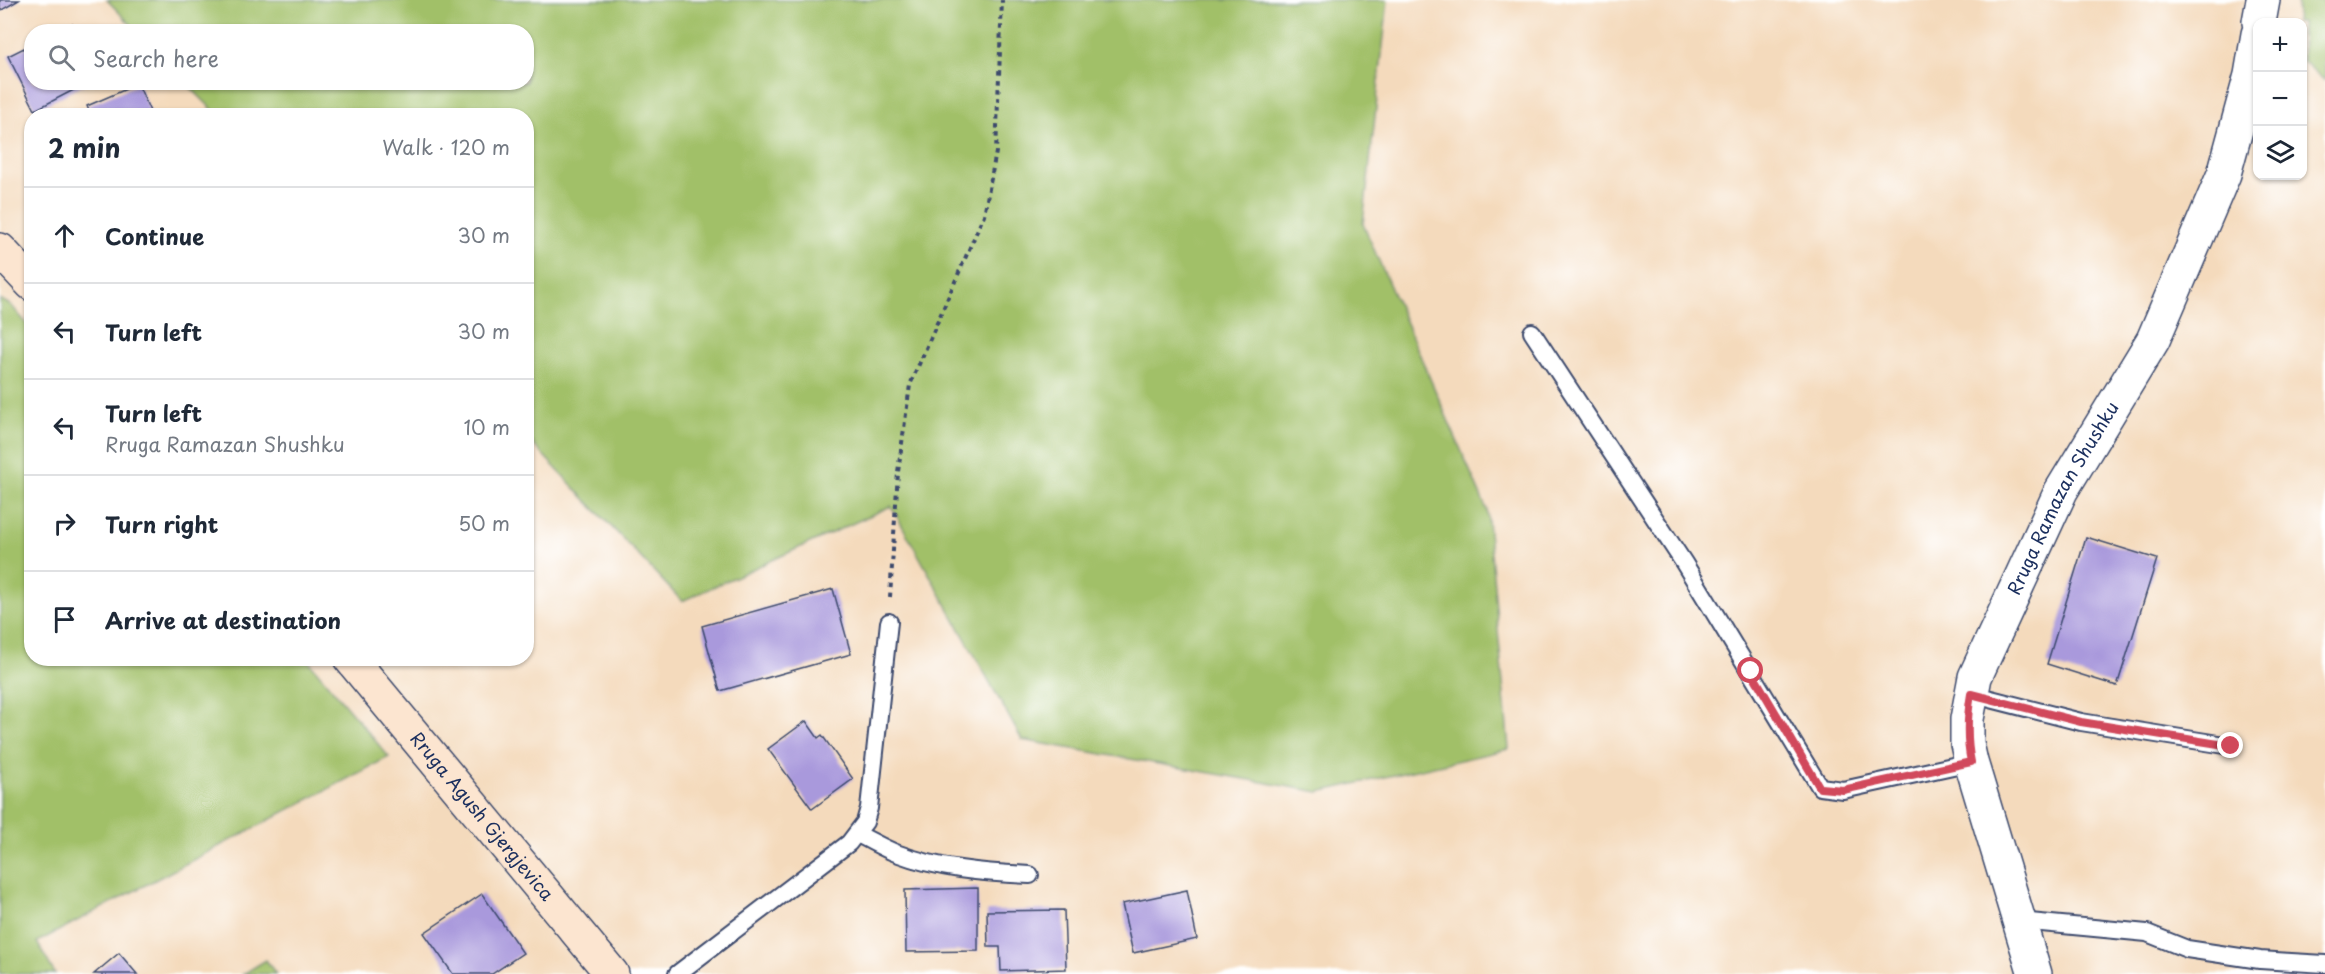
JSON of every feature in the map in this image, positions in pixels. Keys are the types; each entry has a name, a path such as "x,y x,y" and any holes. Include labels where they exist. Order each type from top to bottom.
{"main road":[{"path":"0,250 24,276"},
{"name":"Rruga Agush Gjergjevica","path":"357,666 612,974"}],"street":[{"path":"2260,18 2263,0"},
{"name":"Rruga Ramazan Shushku","path":"2035,974 1967,744 1967,719 1975,677 2061,491 2153,340 2224,174 2253,63"}],"lane":[{"path":"1532,332 1684,563 1820,788 1843,790 1971,762"},
{"path":"677,974 857,834 865,822 869,807 889,622"},
{"path":"1971,694 2081,722 2231,746"},
{"path":"857,834 896,853 944,867 1029,875"},
{"path":"2019,921 2147,933 2187,949 2260,960 2325,964"}],"path":[{"path":"889,622 898,472 910,385 984,215 996,152 1002,0"}],"green space":[{"path":"107,0 1388,0 1363,224 1487,510 1509,749 1319,792 1022,740 891,506 682,601 534,445 534,108 211,108 193,90 534,90 534,24 130,24"},
{"path":"2298,0 2325,0 2325,81 2307,65 2307,18 2296,18"},
{"path":"0,299 12,306 24,321 24,666 313,666 389,757 37,942 55,974 0,974"},
{"path":"266,960 276,974 243,974"}],"building":[{"path":"0,0 19,0 0,11"},
{"path":"24,48 24,88 8,56"},
{"path":"25,90 74,90 39,108 34,108"},
{"path":"124,90 141,90 148,108 88,108 87,106"},
{"path":"2086,537 2157,559 2117,686 2047,664"},
{"path":"833,589 851,654 720,691 702,626"},
{"path":"806,721 818,738 822,735 853,779 812,809 768,749"},
{"path":"978,888 978,951 906,952 905,890"},
{"path":"1187,890 1197,939 1133,953 1122,904"},
{"path":"482,894 523,953 492,974 453,974 424,933"},
{"path":"1064,910 1066,969 1001,971 1000,947 988,947 987,911"},
{"path":"119,953 137,974 94,974"}],"route":[{"path":"1751,671 1820,788 1843,790 1971,762 1967,744 1967,719 1971,694 2081,722 2231,746"}]}
